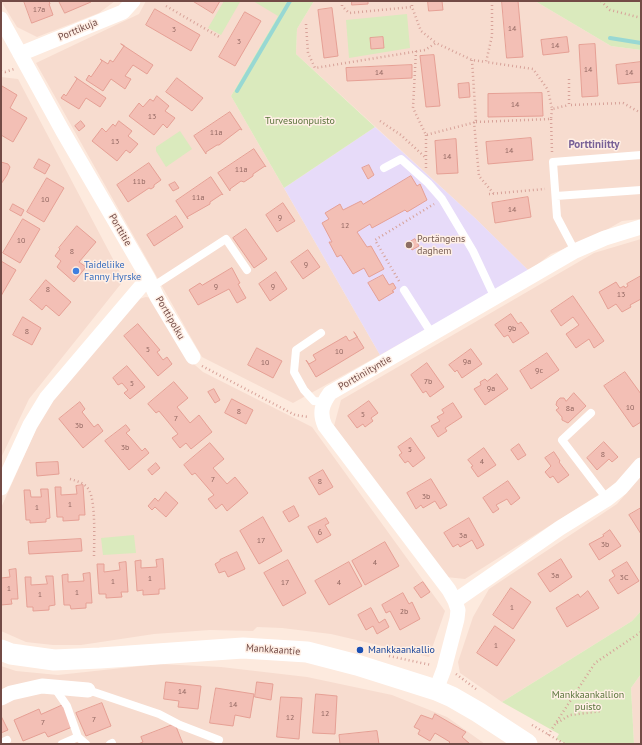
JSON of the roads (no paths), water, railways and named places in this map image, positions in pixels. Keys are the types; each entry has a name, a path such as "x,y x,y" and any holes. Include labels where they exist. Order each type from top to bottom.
{"main road":[{"name":"Mankkaantie","path":"1,650 11,654 54,660 243,648 307,652 357,665 436,690 471,708 527,744"}],"street":[{"name":"Porttikuja","path":"20,54 123,12 133,1"},
{"name":"Porttitie","path":"1,19 62,130 150,283"},
{"name":"Porttiniityntie","path":"324,402 330,393 575,251 605,238 641,227"},
{"name":"Porttipolku","path":"150,283 193,357"},
{"path":"1,488 30,425 47,397 150,283"},
{"path":"324,402 322,418 325,426 455,601 458,610 457,620 444,669 436,690"},
{"path":"455,601 560,528 607,499 621,488 641,465"},
{"path":"1,698 11,693 42,686 88,690"}],"lane":[{"path":"575,251 557,217 553,162 641,155"},
{"path":"384,168 401,159 426,181 442,199 472,251 495,298"},
{"path":"556,192 641,190"},
{"path":"150,283 226,239 247,270"},
{"path":"404,290 432,334"},
{"path":"321,333 296,350 294,372 304,390 314,401 324,402"},
{"path":"592,413 562,440 607,499"},
{"path":"54,687 67,706 78,737 86,744"},
{"path":"88,690 159,714 180,725 219,740"},
{"path":"62,744 78,737"}],"waterway":[{"path":"237,91 290,1"},
{"path":"610,38 641,43"}],"place":[{"name":"Portängens daghem","path":"409,245"},
{"name":"Taideliike Fanny Hyrske","path":"76,271"},
{"name":"Mankkaankallio","path":"360,650"}],"district":[{"name":"Porttiniitty","path":"594,145"}],"park label":[{"name":"Turvesuonpuisto","path":"300,121"},
{"name":"Mankkaankallion puisto","path":"588,700"}]}
